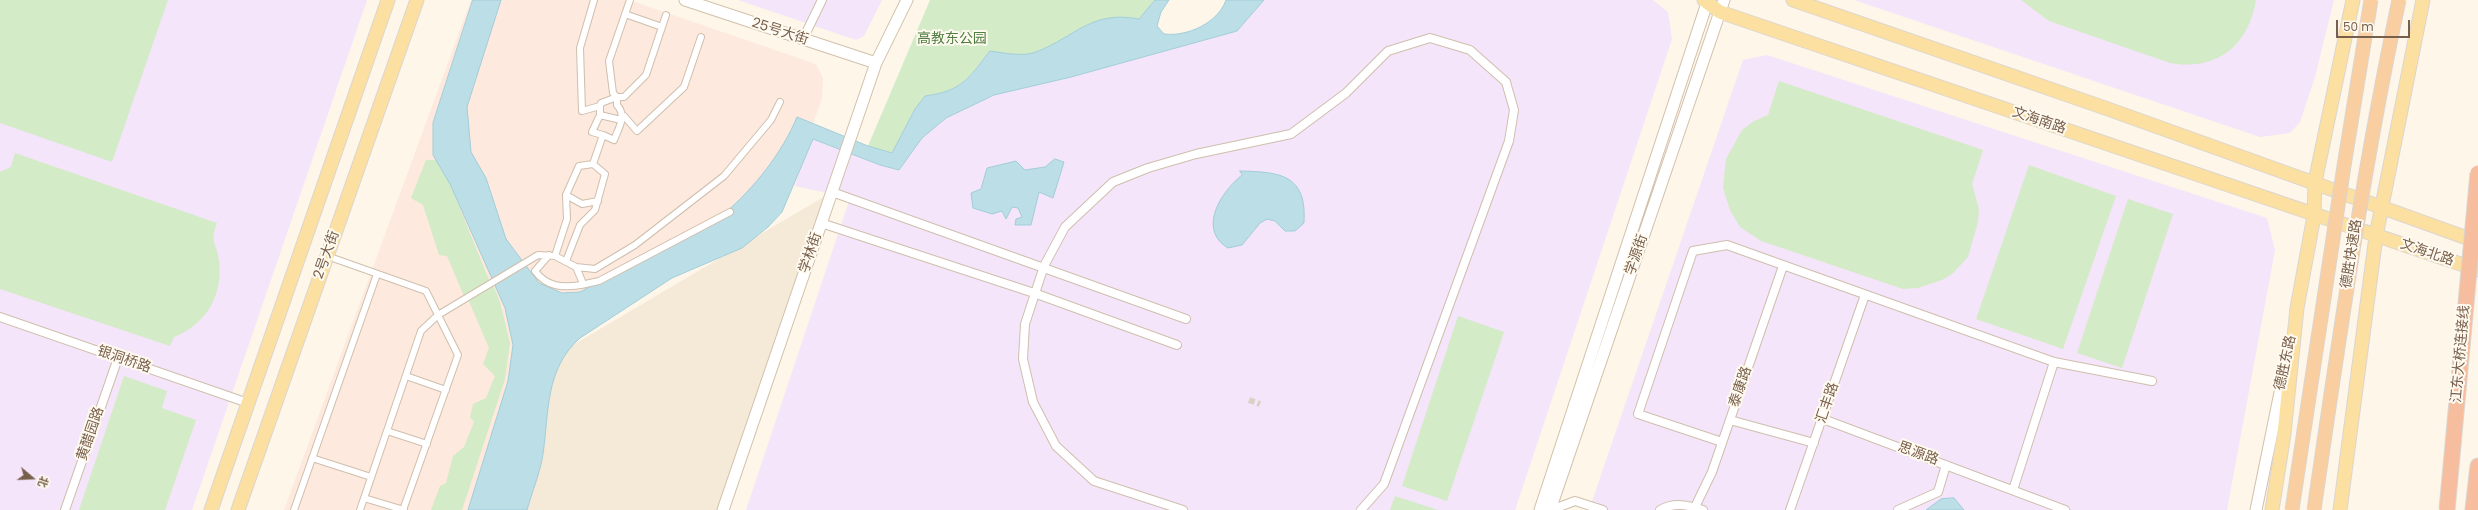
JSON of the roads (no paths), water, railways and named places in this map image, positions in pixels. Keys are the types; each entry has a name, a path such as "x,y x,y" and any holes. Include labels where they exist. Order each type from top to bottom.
{"highway":[{"name":"德胜快速路","path":"2292,510 2346,150 2371,0"},
{"name":"德胜快速路","path":"2314,510 2353,247 2384,73 2400,0"},
{"name":"江东大桥连接线","path":"2447,510 2478,173"},
{"path":"2473,510 2478,466"}],"main road":[{"name":"2号大街","path":"211,510 388,0"},
{"name":"2号大街","path":"238,510 417,0"},
{"name":"25号大街","path":"685,0 876,63"},
{"name":"学林街","path":"723,510 876,63 908,0"},
{"path":"1793,0 2316,182 2382,207"},
{"path":"2316,182 2353,0"},
{"path":"2340,510 2376,236 2423,0"},
{"path":"1540,510 1707,1"},
{"name":"文海南路","path":"1707,1 2314,216 2376,236"},
{"name":"学源街","path":"1550,510 1722,6"},
{"name":"德胜东路","path":"2256,510 2314,216 2316,182"},
{"name":"文海北路","path":"2382,207 2478,242"},
{"name":"文海北路","path":"2376,236 2478,270"},
{"path":"2272,510 2284,434 2297,308"}],"street":[{"path":"594,0 580,48 579,85 582,111 600,106 601,103 617,96 624,97 646,75 666,15"},
{"path":"600,106 600,115 592,132 614,140 622,118 622,111 617,105 617,96 613,93 609,61 630,0"},
{"path":"803,39 822,0"},
{"path":"625,14 662,27"},
{"path":"600,115 622,118 637,130 684,87 701,36"},
{"path":"1183,510 1094,481 1056,446 1034,402 1023,359 1025,324 1044,266 1065,227 1113,182 1148,168 1196,154 1290,134 1346,93 1388,51 1430,38 1470,50 1506,82 1514,110 1510,141 1384,484 1362,510"},
{"path":"360,510 421,331 438,314 538,255 552,256 576,267 595,269 635,245 724,176 771,120 780,102"},
{"path":"593,164 602,135"},
{"path":"566,262 580,225 595,210 605,174 593,164 579,166 566,195 567,219 552,256 535,271 540,278 551,285 566,288 599,281 730,212"},
{"path":"832,192 1044,266 1186,319"},
{"path":"566,195 582,204 598,201"},
{"path":"821,223 1034,293 1177,345"},
{"path":"1722,442 1638,414 1693,251 1727,245 2054,362 2152,381"},
{"path":"327,256 426,290 458,354 404,510 364,498"},
{"name":"泰康路","path":"1699,509 1783,266"},
{"path":"576,267 582,281 581,285"},
{"path":"294,510 377,274"},
{"name":"汇丰路","path":"1790,510 1865,295"},
{"name":"银洞桥路","path":"0,317 248,403"},
{"name":"黄醋园路","path":"65,510 118,358"},
{"path":"2013,490 2054,362"},
{"path":"406,376 446,390"},
{"name":"思源路","path":"1823,419 2013,490 2049,507 2065,510"},
{"path":"1730,420 1814,442"},
{"path":"387,431 427,444"},
{"path":"312,458 371,477"},
{"path":"1898,510 1938,492 1946,465"},
{"path":"1550,510 1575,501 1603,510"},
{"path":"1660,510 1675,505 1699,509"}],"water":[{"path":"473,0 501,0 467,107 471,152 486,178 506,239 539,283 562,293 580,292 725,213 747,192 767,169 784,144 797,117 868,146 892,153 915,109 925,96 938,94 956,87 970,76 990,51 1007,54 1025,54 1036,52 1096,21 1122,17 1139,19 1155,0 1169,0 1161,12 1157,26 1164,34 1173,34 1192,31 1209,22 1222,8 1226,0 1264,0 1237,31 1071,77 994,95 946,118 922,138 899,170 880,165 813,139 782,212 768,227 742,248 672,278 580,338 569,350 560,363 554,377 548,407 542,461 527,510 468,510 508,381 513,345 505,308 450,184 433,155 433,123"},
{"path":"1055,159 1064,162 1053,198 1039,192 1031,225 1015,225 1016,219 1022,217 1018,208 1012,207 1006,219 1002,211 992,214 973,208 971,193 981,189 987,168 1016,161 1025,170 1045,167"},
{"path":"1240,171 1279,175 1296,185 1301,194 1304,207 1304,223 1295,231 1285,231 1275,221 1267,219 1260,223 1242,245 1228,248 1219,240 1214,231 1213,221 1220,201 1234,182 1242,175"},
{"path":"1954,498 1964,510 1926,510 1941,499"}],"tunnel":[{"path":"1249,400 1260,404"}],"park label":[{"name":"高教东公园","path":"952,39"}]}
